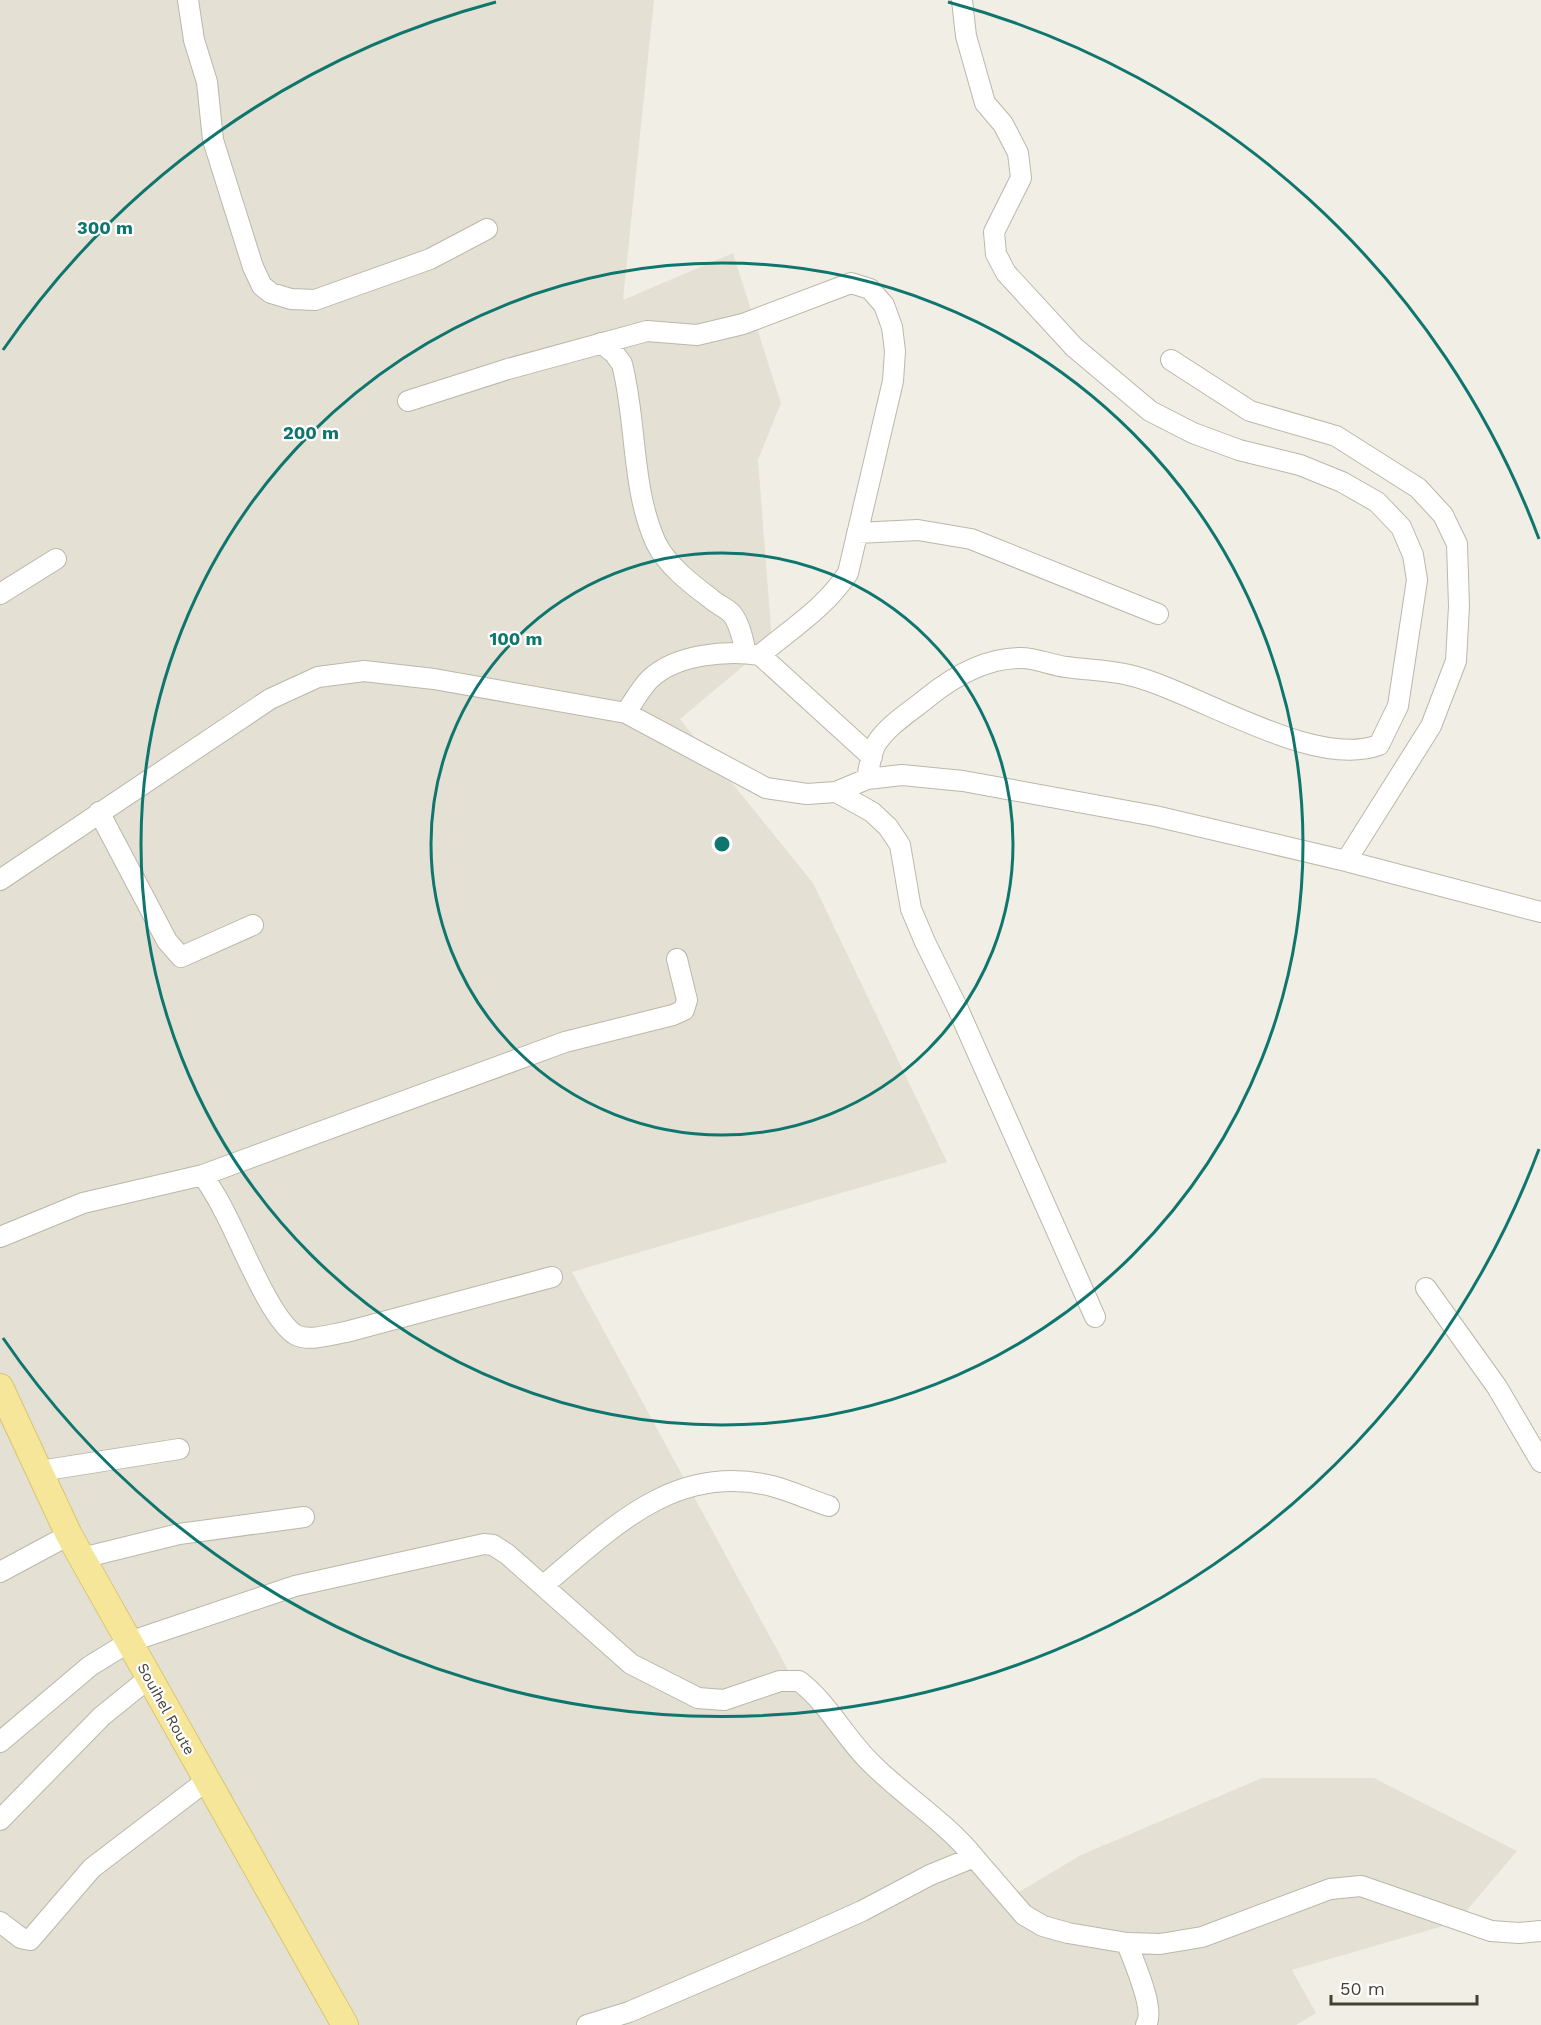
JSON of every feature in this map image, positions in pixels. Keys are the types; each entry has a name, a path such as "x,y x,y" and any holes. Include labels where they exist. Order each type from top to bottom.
{"main road":[{"name":"Souihel Route","path":"3,1403 40,1472 69,1535 345,2025"}],"street":[{"path":"188,0 194,40 207,82 213,140 253,267 262,286 271,293 291,299 315,300 430,259 487,229"},
{"path":"867,779 875,745 894,725 969,669 995,660 1023,658 1064,667 1129,675 1293,739 1340,750 1363,751 1379,745 1398,706 1414,609 1417,579 1413,555 1401,527 1377,502 1342,482 1310,469 1239,450 1193,433 1150,411 1074,347 1006,273 996,254 994,232 1020,178 1018,153 1003,124 986,103 966,36 963,0"},
{"path":"408,400 647,331 697,335 743,324 851,284 870,289 884,305 892,327 894,361 885,422 848,573 834,594 817,610 753,654 676,662 649,680 626,713"},
{"path":"601,343 614,353 622,364 648,522 657,545 668,561 688,580 732,614 753,654 872,757"},
{"path":"1171,360 1250,411 1336,436 1409,482 1443,515 1457,544 1459,606 1456,661 1431,726 1346,861"},
{"path":"857,533 918,530 971,538 1158,614"},
{"path":"0,594 56,559"},
{"path":"0,880 270,699 318,677 364,671 434,679 626,713 766,788 807,794 836,792 867,779 903,775 963,781 1155,816 1346,861 1541,912"},
{"path":"836,792 872,812 888,827 900,845 912,909 925,942 958,1010 1095,1317"},
{"path":"99,812 167,941 181,957 253,925"},
{"path":"0,1237 83,1203 203,1175 565,1042 673,1015 684,1010 687,1000 677,959"},
{"path":"203,1175 223,1208 270,1303 284,1324 297,1335 313,1338 346,1332 552,1277"},
{"path":"1426,1288 1497,1387 1541,1462"},
{"path":"40,1472 179,1449"},
{"path":"544,1586 636,1511 666,1494 698,1483 733,1481 772,1486 829,1506"},
{"path":"82,1558 179,1534 304,1517"},
{"path":"0,1572 69,1535"},
{"path":"0,1742 90,1666 129,1642 295,1586 484,1544 500,1548 631,1664 698,1698 724,1700 780,1681 799,1681 825,1707 870,1762 955,1834 1024,1915 1068,1933 1127,1943 1160,1944 1202,1937 1330,1889 1362,1886 1491,1930 1519,1933 1541,1931"},
{"path":"0,1820 102,1716 149,1678"},
{"path":"0,1922 21,1938 26,1940 33,1938 92,1868 206,1781"},
{"path":"587,2025 629,2012 796,1940 862,1911 930,1875 974,1857"},
{"path":"1127,1943 1149,2006 1149,2020 1146,2025"}],"shaded area":[{"path":"0,0 654,0 623,300 733,253 781,403 758,460 772,642 680,719 813,883 947,1162 572,1272 788,1670 969,1866 1007,1899 1081,1855 1262,1778 1374,1778 1517,1851 1457,1922 1292,1970 1316,2013 1296,2025 0,2025"}]}
